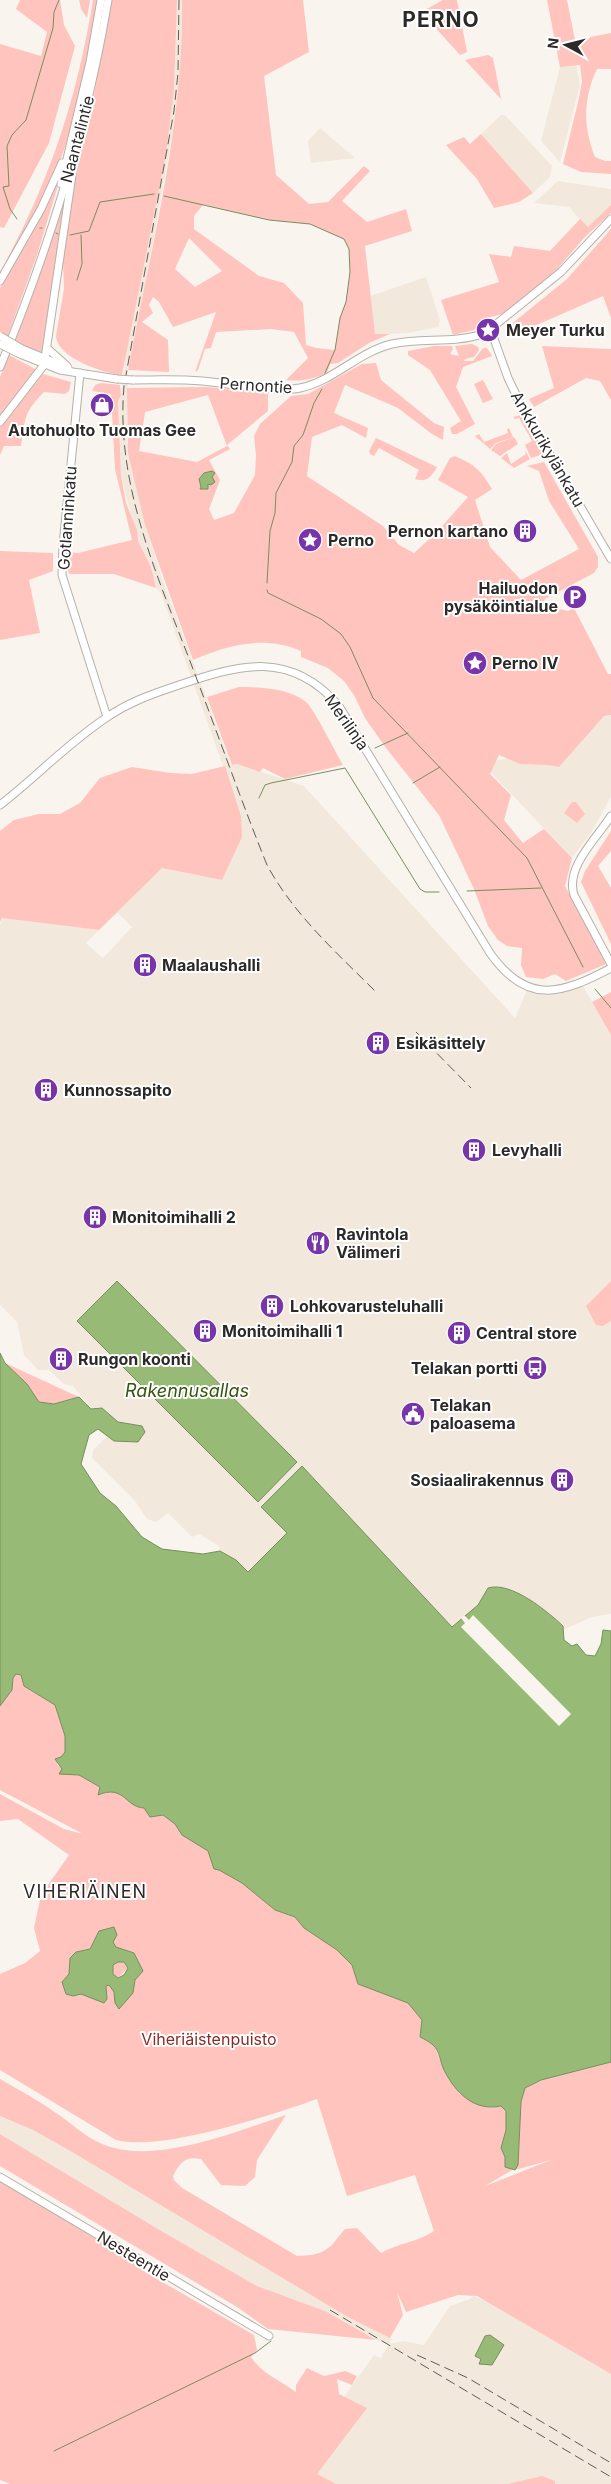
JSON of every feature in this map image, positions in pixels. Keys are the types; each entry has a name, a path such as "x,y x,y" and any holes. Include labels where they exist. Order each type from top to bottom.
{"street":[{"name":"Naantalintie","path":"35,276 73,135 101,0"},
{"name":"Naantalintie","path":"0,367 35,276 76,151 96,65 108,0"},
{"path":"0,281 49,194 73,135"},
{"path":"0,422 45,362 76,151"},
{"path":"494,326 552,280 611,219"},
{"path":"485,324 494,326 496,331 493,336 487,338 482,334 482,327 485,324"},
{"name":"Pernontie","path":"0,344 45,362 80,373 117,379 198,380 279,389 298,388 323,380 357,358 380,347 406,342 459,340 482,334"},
{"name":"Pernontie","path":"0,336 21,352"},
{"name":"Ankkurikylänkatu","path":"493,336 508,378 520,403 611,559"},
{"path":"47,348 69,368"},
{"name":"Pernontie","path":"45,362 80,373"},
{"name":"Gotlanninkatu","path":"80,373 62,554 62,575 107,717"},
{"name":"Merilinja","path":"0,805 107,717 139,699 237,667 271,666 304,677 332,697 348,719 490,953 506,973 518,982 534,988 559,990 581,984 611,966"},
{"path":"611,816 577,866 572,880 574,895 611,966"},
{"name":"Nesteentie","path":"0,2177 269,2336"}],"shaded area":[{"path":"177,0 182,0 183,36 177,108 142,306 128,370 127,441 145,525 163,581 231,765 237,764 304,786 515,1018 527,990 547,994 559,993 583,986 611,1035 611,1281 586,1306 603,1326 611,1321 611,1614 592,1617 563,1630 563,1626 556,1620 523,1596 482,1597 478,1605 452,1627 302,1466 261,1506 287,1533 247,1572 236,1560 220,1551 219,1546 199,1534 192,1537 168,1513 156,1522 147,1519 135,1501 92,1458 93,1450 107,1436 114,1441 118,1422 102,1408 91,1409 73,1386 64,1384 49,1370 38,1370 24,1355 17,1322 0,1305 0,924 3,918 99,930 86,943 103,958 132,927 117,912 162,868 222,880 241,816 161,593 156,588 151,567 138,541 121,476 118,400 121,395 126,353 166,154 174,90"},
{"path":"576,64 580,85 560,162 541,141 560,67"},
{"path":"501,115 505,115 552,166 550,177 533,193 481,134"},
{"path":"320,128 355,158 311,163 308,141"},
{"path":"558,181 611,189 611,208 588,228 569,207 534,203"},
{"path":"426,277 440,320 438,327 408,333 375,335 370,296"},
{"path":"611,715 611,797 591,833 572,858 482,763 564,748 604,716"},
{"path":"0,2116 33,2130 72,2152 346,2316 384,2334 392,2339 389,2344 403,2341 424,2345 450,2306 470,2299 473,2296 500,2307 611,2374 611,2484 308,2484 367,2408 344,2397 374,2355 381,2358 388,2345 325,2311 257,2286 158,2229 0,2134"}],"green space":[{"path":"20,0 60,0 64,25 75,46 49,143 4,228 0,227 0,44 41,56 47,32 16,9"},
{"path":"79,0 90,0 87,18 81,9"},
{"path":"93,0 97,0 86,62 66,144 53,179 0,277 0,272 33,206 59,140 79,72"},
{"path":"111,0 177,0 174,90 166,154 122,375 93,368 82,363 64,351 58,344 56,336 64,289 63,262 76,173 94,95"},
{"path":"182,0 303,0 309,52 264,76 276,175 309,204 328,202 364,166 370,171 342,201 367,222 406,209 412,231 365,246 375,334 390,334 369,343 338,363 330,364 327,373 307,380 286,380 308,358 294,332 271,329 216,332 211,348 205,349 198,370 195,372 216,312 173,327 159,302 153,297 149,305 153,313 142,322 168,340 169,372 128,370 156,232 172,140 181,47","holes":["203,205 269,220 310,224 344,239 349,249 350,272 346,302 340,318 335,350 306,345 303,303 284,283 259,276 194,229 194,216","189,238 222,271 195,287 175,269"]},
{"path":"443,0 457,0 467,52 460,55 421,12"},
{"path":"547,0 567,0 575,40 611,33 611,69 597,69 589,91 586,113 588,134 595,157 611,161 611,174 581,172 563,164 582,81 580,65 560,67"},
{"path":"488,55 493,58 501,99 465,60"},
{"path":"481,134 533,193 519,202 494,208 477,179 446,145 464,137 470,144"},
{"path":"60,179 37,255 7,338 0,334 0,288"},
{"path":"67,187 42,353 41,354 15,342"},
{"path":"611,205 611,213 584,238 553,274 502,314 483,319 474,330 453,335 441,300 499,282 489,254 511,257 514,246 550,251 580,219 588,227"},
{"path":"611,229 611,318 603,296 507,338 509,326 567,279"},
{"path":"472,344 478,347 479,350 474,357 464,361 473,361 483,348 487,348 492,356 463,367 456,387 475,424 457,434 452,434 450,428 461,421 430,370 408,355 408,351 434,346 452,346 453,349 450,354 459,356 455,346"},
{"path":"542,346 611,349 611,400 600,381 586,378 534,407 529,399 554,388"},
{"path":"9,355 37,370 0,418 0,377"},
{"path":"376,363 381,380 434,423 444,427 443,440 398,408 345,385 334,413 368,428 366,438 342,425 312,437 307,476 383,526 399,545 414,553 437,532 468,497 438,480 450,458 455,456 462,459 476,468 492,489 475,500 490,547 521,580 579,549 549,501 539,471 527,466 544,462 598,557 598,567 594,573 545,599 542,607 558,612 560,609 568,611 574,608 608,674 611,674 611,715 604,716 559,767 520,764 499,755 490,774 511,795 504,820 523,843 544,829 572,858 565,886 606,964 566,981 555,974 543,979 526,977 521,965 522,948 507,946 498,940 488,926 474,889 439,815 386,748 365,718 354,695 344,681 328,668 301,657 301,651 273,644 260,643 233,646 193,660 145,525 128,453 127,388 208,387 268,394 268,411 227,445 230,449 209,460 220,480 209,509 214,520 234,513 255,475 256,455 254,436 260,424 291,396 308,394 362,364","holes":["208,395 227,446 197,462 139,451 145,412"]},
{"path":"43,374 71,382 69,391 65,394 44,392 29,410 23,429 21,446 4,446 0,455 0,427"},
{"path":"483,380 493,399 483,403 474,384"},
{"path":"101,383 120,385 121,395 118,401 121,476 126,503 137,530 138,541 151,567 156,588 114,574 70,574 67,570 67,552 78,553 132,540 115,469 111,394 92,391 95,385"},
{"path":"520,415 524,418 542,450 541,455 531,458 525,445 532,441 519,418 515,419 513,417"},
{"path":"509,428 513,437 496,443 490,449 475,436 479,434 484,442 508,433 507,429"},
{"path":"514,437 518,444 500,456 491,450 496,444"},
{"path":"376,438 437,467 429,478 423,480 415,479 419,470 379,448 374,456 370,454 369,451"},
{"path":"525,450 530,459 514,468 501,458 507,453 511,464 526,454"},
{"path":"0,551 53,553 53,571 29,580 40,633 0,640"},
{"path":"239,687 283,691 306,702 343,765 285,779 263,768 260,772 237,764 232,765 207,697"},
{"path":"225,766 241,816 242,837 222,880 162,868 99,930 2,918 0,922 0,831 14,820 39,814 60,814 80,803 100,778 132,767 170,773 192,774"},
{"path":"572,802 576,802 585,814 577,823 564,813"},
{"path":"611,831 611,851 598,866 611,888 611,944 581,882 585,871"},
{"path":"611,992 611,1035 592,1002"},
{"path":"611,1281 611,1321 603,1326 596,1325 586,1306"},
{"path":"5,1363 79,1397 54,1404 39,1402 27,1384"},
{"name":"Viheriäistenpuisto","path":"16,1674 21,1675 24,1686 55,1705 65,1736 65,1752 57,1764 62,1769 60,1774 79,1775 100,1787 98,1794 113,1792 119,1794 132,1804 144,1808 150,1817 163,1815 175,1824 182,1835 208,1850 212,1862 219,1870 242,1883 275,1910 295,1917 304,1928 337,1950 352,1965 358,1984 408,2003 422,2020 420,2037 434,2045 444,2070 460,2094 491,2108 501,2106 506,2111 506,2130 501,2148 505,2157 505,2167 514,2169 485,2186 551,2160 515,2170 518,2165 521,2102 525,2088 541,2080 611,2062 611,2374 477,2296 458,2295 406,2312 397,2292 403,2315 390,2338 346,2316 72,2152 33,2130 0,2116 0,2079 42,2104 94,2140 121,2149 143,2151 193,2144 218,2138 286,2115 257,2160 255,2177 245,2186 221,2185 201,2159 196,2158 187,2159 178,2167 173,2176 174,2180 182,2188 297,2256 322,2252 331,2246 345,2229 357,2228 381,2253 434,2231 415,2175 347,2196 317,2099 273,2114 187,2137 135,2142 116,2140 0,2070 0,1974 25,1963 40,1951 34,1928 41,1895 69,1855 18,1819 0,1821 0,1794 64,1829 83,1834 0,1790 0,1706 12,1690 13,1678","holes":["99,1931 116,1947 134,1953 135,1980 133,1993 115,2002 114,1992 109,1985 106,1986 107,1999 81,1994 73,1996 62,1982 69,1974 76,1952 90,1949"]},
{"path":"124,1962 128,1968 118,1978 113,1974 113,1964"},
{"path":"0,2134 257,2286 325,2311 376,2340 268,2329 237,2307 0,2166"},
{"path":"0,2181 136,2263 140,2269 254,2335 257,2350 251,2357 255,2363 296,2392 296,2385 307,2368 324,2376 345,2371 357,2376 352,2385 337,2379 339,2394 367,2408 317,2474 336,2484 10,2484 0,2480"},
{"path":"542,2476 555,2481 555,2484 508,2484"}],"water":[{"path":"212,471 215,473 212,477 215,482 211,485 208,484 208,489 200,489 199,479 204,473"},
{"name":"Rakennusallas","path":"117,1281 297,1462 258,1502 77,1321"},
{"path":"0,1353 5,1363 27,1384 39,1402 54,1404 79,1397 91,1409 102,1408 118,1422 142,1426 145,1432 138,1442 114,1441 98,1429 89,1435 81,1464 100,1493 116,1506 142,1537 162,1549 203,1554 220,1551 236,1560 248,1572 287,1533 261,1507 302,1466 452,1627 478,1605 488,1588 497,1587 518,1593 548,1613 563,1626 564,1640 572,1646 577,1644 586,1655 595,1656 601,1644 603,1630 611,1631 611,2062 541,2080 525,2088 521,2102 518,2165 515,2170 505,2167 505,2157 501,2148 506,2130 506,2111 501,2106 482,2106 474,2103 460,2093 448,2078 435,2047 420,2037 422,2020 408,2003 358,1984 352,1965 337,1950 304,1928 295,1917 275,1910 242,1883 214,1869 208,1851 182,1835 175,1824 163,1815 150,1817 144,1808 132,1804 119,1794 107,1792 98,1795 100,1787 79,1775 59,1774 62,1769 55,1759 61,1757 65,1752 65,1736 55,1705 24,1686 21,1675 16,1674 13,1678 12,1690 0,1706"},
{"path":"114,1927 117,1935 113,1942 116,1947 134,1953 143,1971 135,1980 133,1993 119,2009 115,2003 114,1992 109,1985 106,1986 107,1999 104,2003 81,1994 73,1996 66,1994 62,1982 69,1974 70,1958 76,1952 90,1949 99,1931","holes":["118,1962 124,1962 128,1968 124,1975 118,1978 113,1974 113,1965"]},
{"path":"490,2335 504,2345 492,2365 479,2364 481,2359 475,2356 485,2336"}],"pier":[{"path":"464,1615 469,1620 473,1615 571,1714 559,1726 461,1627 465,1623 461,1618"}],"waterway":[{"path":"17,219 10,209 3,187 9,186 7,146 12,135 26,120 53,28 54,12 59,0"},
{"path":"70,235 89,231 100,202 154,194"},
{"path":"164,196 269,220 310,224 344,239 349,249 350,272 346,302 340,318 335,350 325,373"},
{"path":"77,280 82,264 81,235"},
{"path":"267,583 270,531 275,513 276,493 292,462 294,446 303,435 314,403 322,389"},
{"path":"267,590 268,593 321,619 341,634 350,647 373,698 527,858 583,967"},
{"path":"375,748 408,733"},
{"path":"413,783 440,767"},
{"path":"259,798 265,785 345,768 420,889 425,892 439,892"},
{"path":"467,891 541,888"},
{"path":"595,989 611,1008"},
{"path":"54,2451 255,2353 271,2341"}],"railway":[{"path":"179,0 178,73 174,111 124,386 123,424 127,462 134,499 155,571 267,865 303,917 331,948 376,992"},
{"path":"416,1032 471,1088"},
{"path":"330,2310 611,2477"},
{"path":"417,2355 468,2378 611,2463"}],"place":[{"name":"Meyer Turku","path":"488,330"},
{"name":"Autohuolto Tuomas Gee","path":"102,405"},
{"name":"Pernon kartano","path":"525,531"},
{"name":"Perno","path":"310,540"},
{"name":"Hailuodon pysäköintialue","path":"575,597"},
{"name":"Perno IV","path":"475,663"},
{"name":"Maalaushalli","path":"145,965"},
{"name":"Esikäsittely","path":"378,1043"},
{"name":"Kunnossapito","path":"46,1090"},
{"name":"Levyhalli","path":"474,1150"},
{"name":"Monitoimihalli 2","path":"95,1217"},
{"name":"Ravintola Välimeri","path":"318,1243"},
{"name":"Lohkovarusteluhalli","path":"272,1306"},
{"name":"Monitoimihalli 1","path":"205,1331"},
{"name":"Central store","path":"459,1333"},
{"name":"Rungon koonti","path":"61,1359"},
{"name":"Telakan portti","path":"535,1368"},
{"name":"Telakan paloasema","path":"413,1414"},
{"name":"Sosiaalirakennus","path":"562,1480"}],"district":[{"name":"PERNO","path":"441,20"},
{"name":"VIHERIÄINEN","path":"85,1892"}]}
